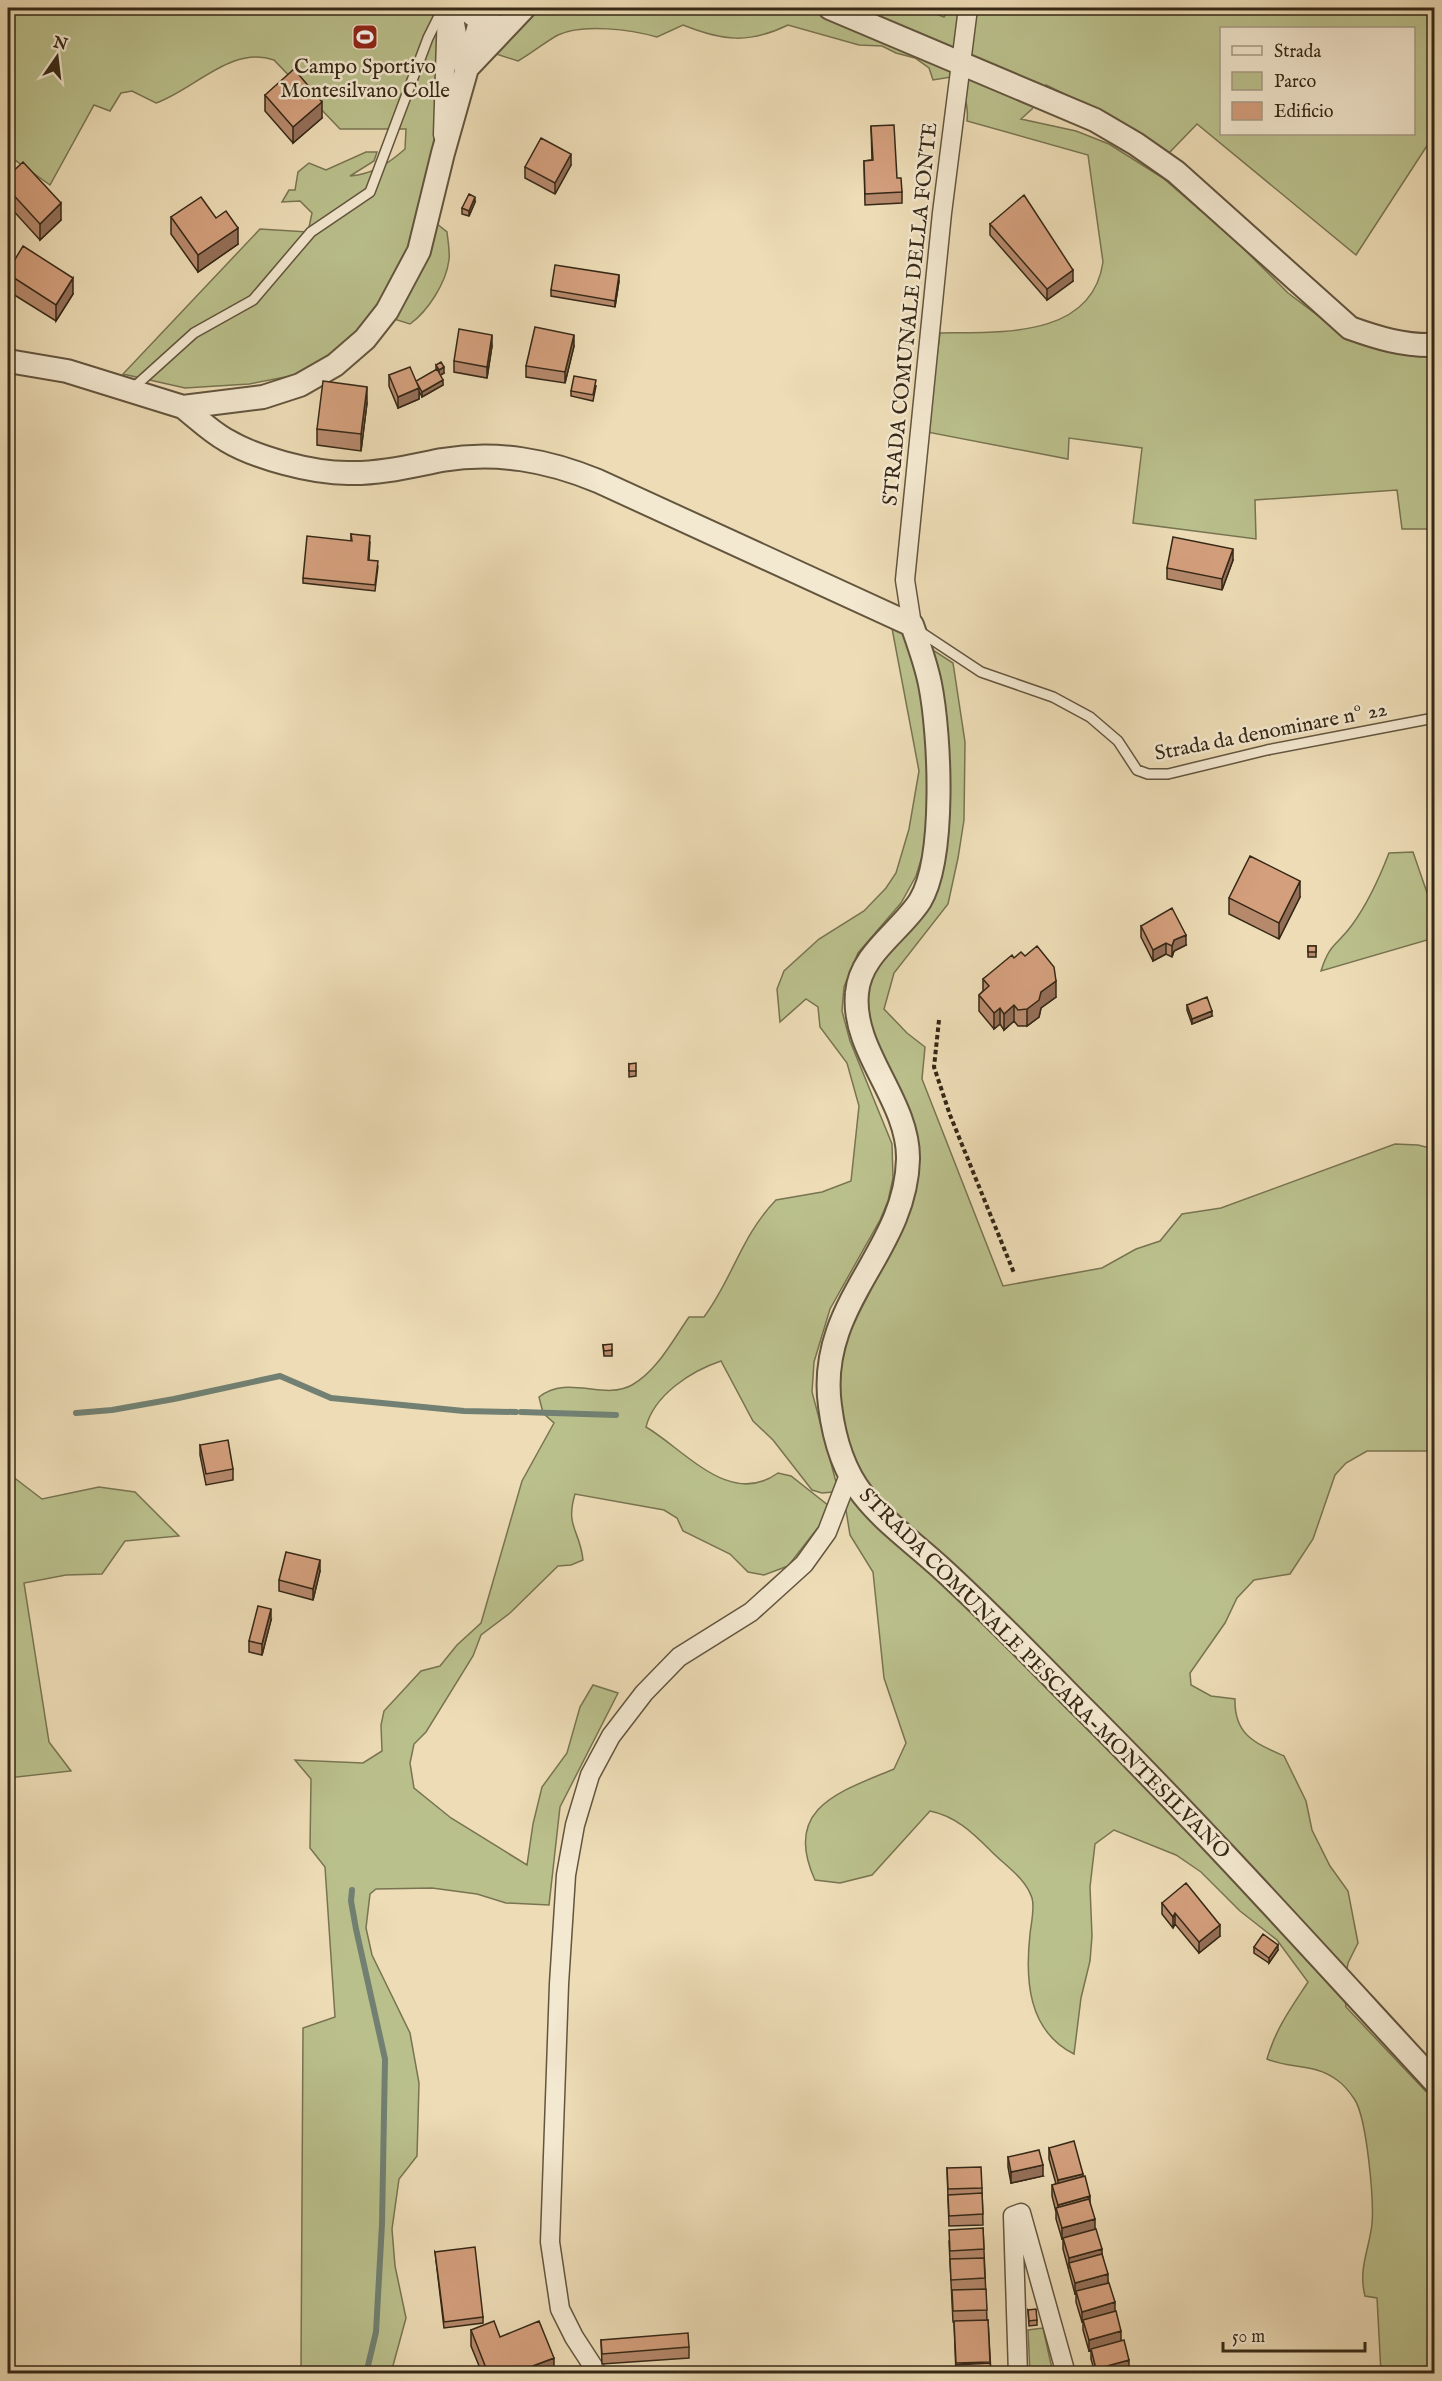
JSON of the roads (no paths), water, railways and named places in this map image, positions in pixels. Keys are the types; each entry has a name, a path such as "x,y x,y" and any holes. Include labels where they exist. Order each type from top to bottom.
{"street":[{"path":"447,8 464,72"},
{"path":"442,153 447,8"},
{"path":"461,8 505,25"},
{"path":"464,72 505,25 524,8"},
{"path":"830,8 1095,120 1176,172 1350,328 1382,340 1414,346 1434,345"},
{"name":"STRADA COMUNALE DELLA FONTE","path":"912,626 904,580 942,213 968,8"},
{"path":"183,406 262,397 300,386 335,365 365,339 387,311 419,251 442,153 482,15"},
{"path":"8,361 67,371 183,406 234,444 279,460 330,472 367,472 483,456 514,457 558,466 598,481 912,626"},
{"name":"STRADA COMUNALE PESCARA-MONTESILVANO","path":"912,626 925,661 933,701 938,832 934,865 923,896 906,921 869,960 858,984 855,1008 863,1034 898,1115 908,1151 908,1165 896,1216 887,1236 845,1308 831,1353 829,1402 838,1446 849,1475 863,1495 943,1569 1132,1757 1434,2081"},
{"path":"598,2373 574,2337 560,2309 550,2242 560,1973 566,1875 575,1825 590,1775 611,1736 644,1693 679,1657 751,1612 804,1564 827,1532 849,1475"},
{"path":"1018,2373 1013,2216 1021,2213 1066,2373"}],"lane":[{"path":"130,390 194,333 254,300 311,232 370,192 428,38 447,8"},
{"name":"Strada da denominare nº 22","path":"912,626 981,672 1053,697 1084,713 1118,741 1137,770 1148,774 1168,774 1267,750 1434,718"}],"waterway":[{"path":"76,1413 112,1410 174,1399 280,1376 331,1398 464,1411 516,1412"},
{"path":"521,1412 616,1415"},
{"path":"352,1890 351,1901 356,1929 385,2059 382,2224 376,2332 366,2374"}],"place":[{"name":"Campo Sportivo Montesilvano Colle","path":"365,37"}]}
